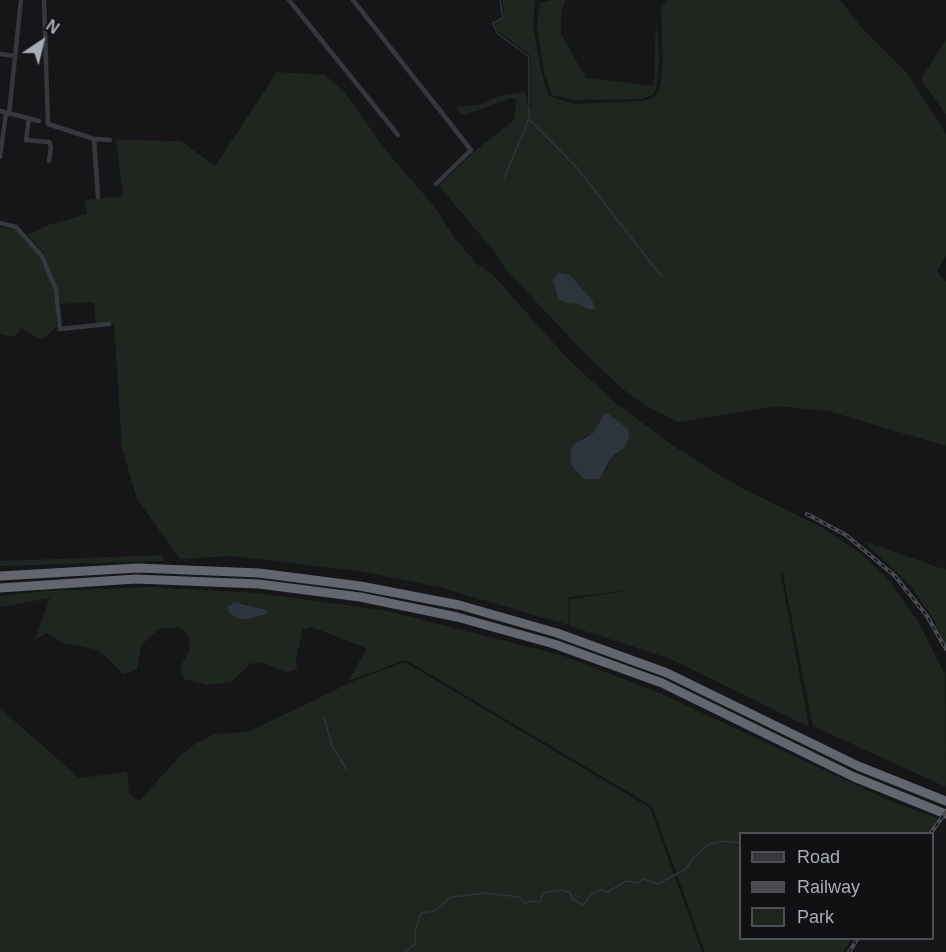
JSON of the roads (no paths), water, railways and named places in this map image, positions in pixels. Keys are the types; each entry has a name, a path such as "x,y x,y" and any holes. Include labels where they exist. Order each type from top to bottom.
{"highway":[{"path":"0,576 138,568 249,572 360,586 459,605 557,633 667,673 858,766 946,801"},
{"path":"0,588 136,579 259,584 360,597 458,616 554,644 662,683 854,777 946,814"}],"street":[{"path":"0,157 8,113 21,0"},
{"path":"44,0 48,124 94,139 110,140"},
{"path":"289,0 398,135"},
{"path":"353,0 471,150 436,184"},
{"path":"0,54 15,56"},
{"path":"0,111 39,121"},
{"path":"29,118 26,140 49,142 50,161"},
{"path":"94,139 98,197"},
{"path":"0,223 16,227 42,256 56,291 60,329 109,324"}],"waterway":[{"path":"500,0 503,18 493,23 497,33 529,57 529,119 578,169 661,276"},
{"path":"504,178 529,119"},
{"path":"324,717 332,746 347,770"},
{"path":"404,952 415,944 415,931 421,913 434,911 451,897 486,893 519,897 525,904 531,901 540,902 543,893 561,890 570,892 572,899 583,905 592,894 601,890 608,892 626,881 637,883 644,879 658,884 686,869 693,858 709,844 725,841 739,843"}],"railway":[{"path":"807,514 846,535 895,576 927,616 946,649"},
{"path":"931,832 946,812"},
{"path":"849,952 857,940"}]}
